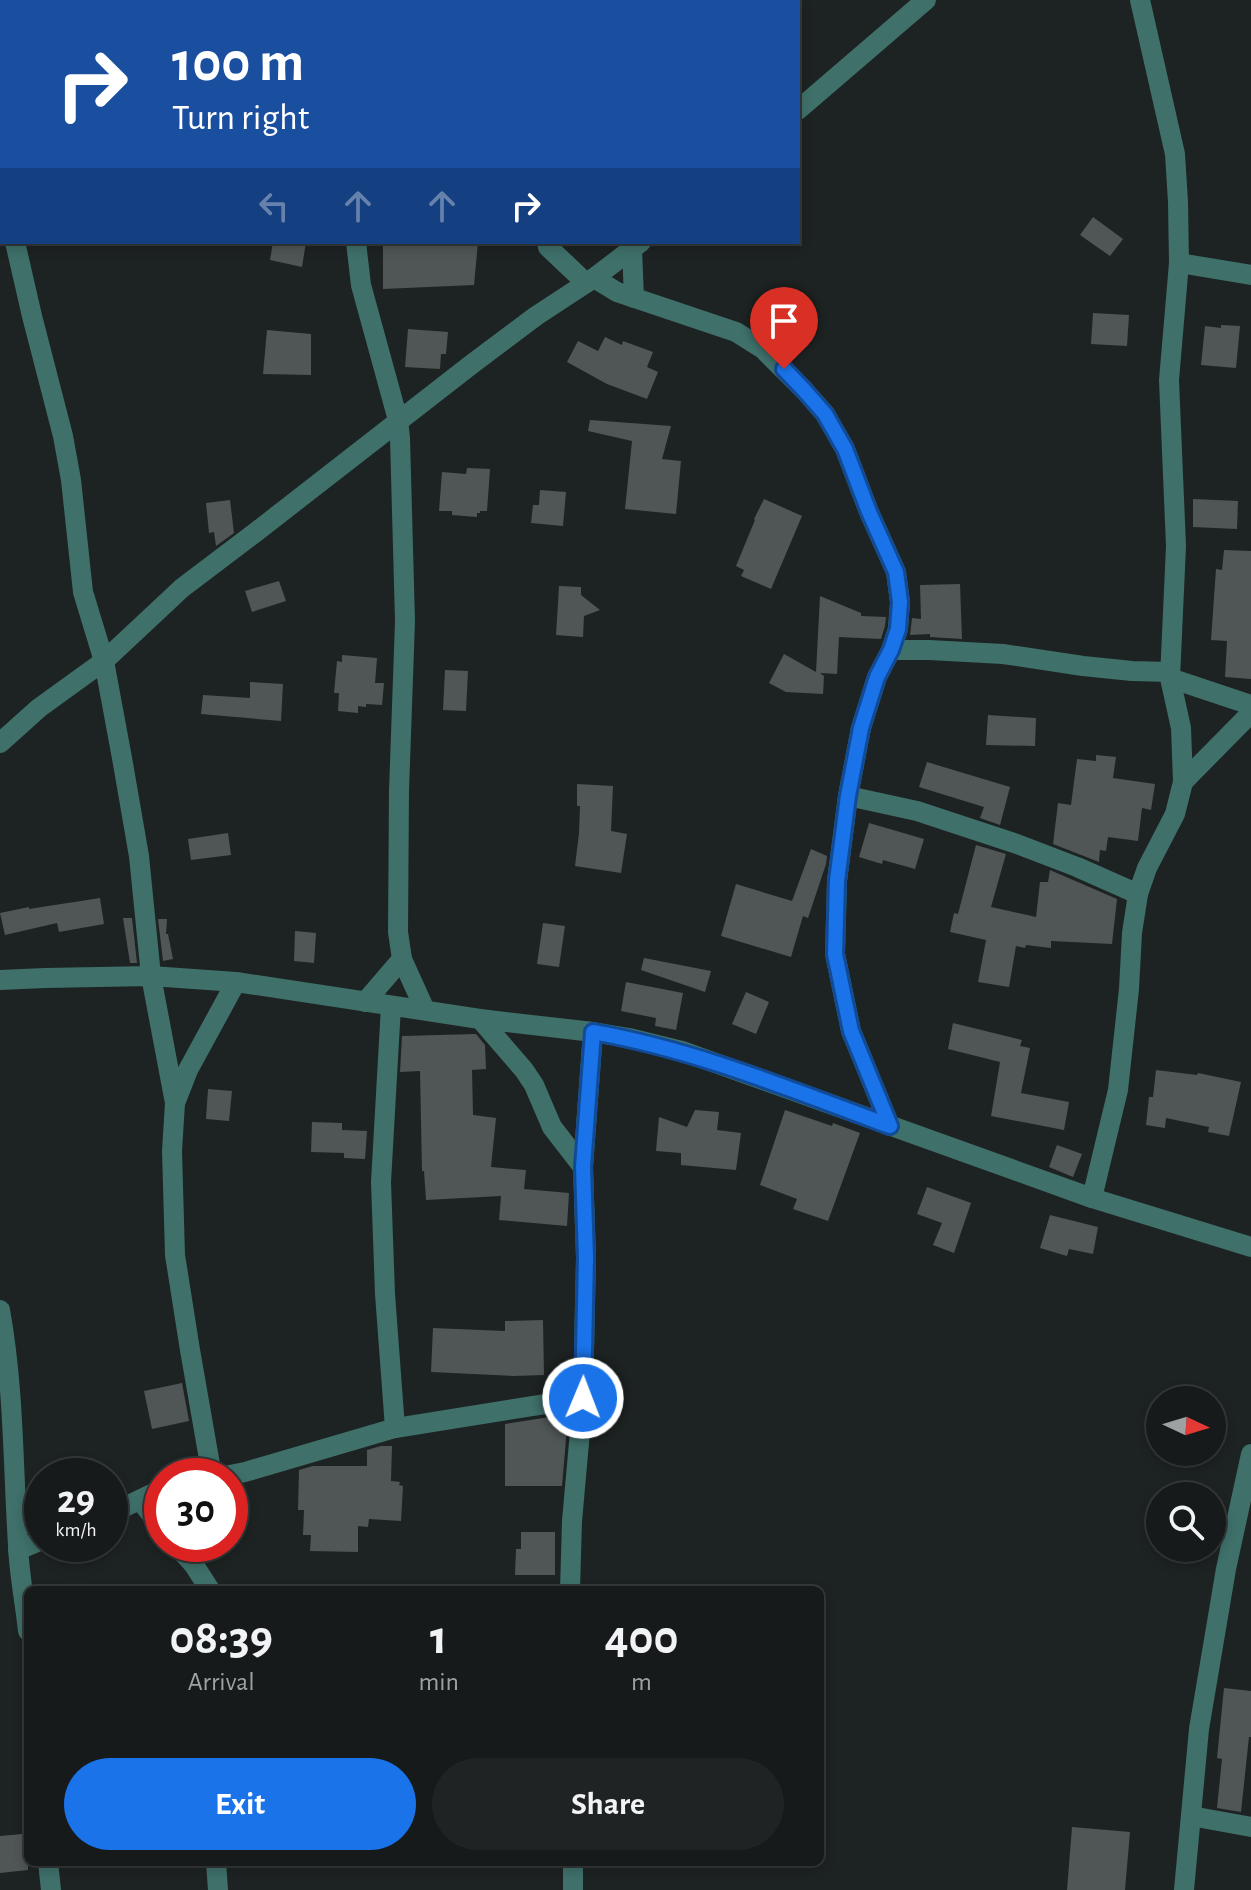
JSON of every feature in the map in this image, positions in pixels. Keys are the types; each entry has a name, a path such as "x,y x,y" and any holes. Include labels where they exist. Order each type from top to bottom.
{"street":[{"path":"800,108 926,0"},
{"path":"1092,1198 1118,1090 1138,894 1147,868 1175,814 1183,782 1181,728 1170,675 1176,546 1169,380 1179,263 1175,154 1140,0"},
{"path":"15,244 63,436 83,592 104,661 139,856 151,976 175,1103 172,1151 175,1255 209,1458"},
{"path":"356,244 361,285 398,420 405,621 398,932 402,959 425,1010"},
{"path":"547,244 590,280 736,332 763,349 825,414 845,449 896,572 900,602 898,629 877,677 861,728 848,796 837,881 835,954 851,1031 890,1126"},
{"path":"0,743 39,708 104,661 182,588 536,316 636,246"},
{"path":"634,298 636,246"},
{"path":"1179,263 1251,275"},
{"path":"891,650 1003,654 1170,675 1251,705"},
{"path":"1183,782 1251,713"},
{"path":"848,796 917,811 1004,840 1138,894"},
{"path":"365,1002 402,959"},
{"path":"0,980 151,976 236,982 629,1038 682,1051 1092,1198 1251,1247"},
{"path":"175,1103 188,1070 236,982"},
{"path":"391,1006 381,1182 395,1428"},
{"path":"480,1019 524,1070 552,1127 583,1167"},
{"path":"570,1586 572,1521 583,1398 586,1258 583,1167 593,1032"},
{"path":"0,1310 24,1599"},
{"path":"248,1471 395,1428 583,1398"},
{"path":"1184,1890 1199,1729 1226,1569 1251,1454"},
{"path":"128,1506 144,1498"},
{"path":"140,1500 144,1505"},
{"path":"18,1550 24,1548"},
{"path":"191,1562 207,1586"},
{"path":"1191,1816 1251,1827"},
{"path":"48,1866 51,1890"},
{"path":"216,1866 218,1890"},
{"path":"573,1866 573,1890"}],"building":[{"path":"1093,217 1123,239 1110,256 1080,235"},
{"path":"273,244 306,244 302,267 270,260"},
{"path":"383,244 478,244 474,285 383,289"},
{"path":"1093,313 1129,315 1127,346 1091,344"},
{"path":"1221,325 1240,326 1236,368 1201,365 1205,326 1221,328"},
{"path":"408,329 448,332 446,354 441,354 440,369 405,367"},
{"path":"267,330 311,334 311,375 263,374"},
{"path":"605,337 622,345 623,341 653,352 647,367 658,372 647,399 607,384 567,362 578,341 598,351"},
{"path":"590,420 671,426 662,459 681,461 676,514 625,509 632,441 588,431"},
{"path":"467,468 490,469 487,511 480,511 477,517 439,511 442,472 466,474"},
{"path":"540,490 566,492 563,526 531,523 533,505 539,505"},
{"path":"764,499 802,516 771,589 741,576 744,570 736,566"},
{"path":"1193,499 1238,501 1237,529 1193,527"},
{"path":"230,500 234,533 216,546 214,532 209,533 206,503"},
{"path":"1224,550 1251,551 1251,679 1225,677 1227,641 1211,640 1216,569 1222,570"},
{"path":"279,581 286,601 252,612 245,591"},
{"path":"960,584 962,639 930,637 930,634 910,635 912,618 921,619 920,585"},
{"path":"559,586 581,587 581,595 600,610 584,616 583,637 556,635"},
{"path":"820,596 861,613 861,616 886,617 881,639 839,637 837,674 820,673 824,676 823,694 786,692 769,683 784,654 816,672"},
{"path":"342,655 377,658 375,683 384,683 382,705 358,706 358,713 338,711 339,693 334,693 337,661 342,662"},
{"path":"445,670 468,671 466,711 443,710"},
{"path":"250,682 283,684 281,721 201,714 203,695 250,698"},
{"path":"988,715 1036,718 1035,746 986,745"},
{"path":"1096,755 1116,757 1113,778 1155,784 1151,810 1142,808 1138,841 1108,837 1106,851 1100,850 1099,862 1053,844 1058,803 1071,805 1077,759 1096,761"},
{"path":"927,762 1010,787 1000,825 980,818 984,807 919,787"},
{"path":"577,784 613,786 611,831 627,834 621,873 575,866 580,806 577,806"},
{"path":"869,823 924,839 915,869 859,857"},
{"path":"228,833 231,855 191,860 188,839"},
{"path":"976,845 1006,854 991,907 1036,917 1040,882 1048,882 1050,870 1117,899 1112,944 1051,941 1051,948 1016,946 1009,987 978,982 986,940 950,932 954,913 958,914"},
{"path":"811,849 827,856 826,864 808,918 803,916 791,957 721,936 736,884 792,901"},
{"path":"100,898 104,924 59,932 57,923 5,935 0,913"},
{"path":"123,918 132,918 137,963 130,963"},
{"path":"158,919 167,919 166,934 173,959 163,961"},
{"path":"543,923 565,926 559,967 537,964"},
{"path":"295,931 316,933 314,963 294,961"},
{"path":"644,958 711,971 705,992 641,970"},
{"path":"626,982 683,993 676,1030 655,1026 656,1018 621,1011"},
{"path":"746,992 769,1002 756,1034 732,1024"},
{"path":"953,1023 1022,1040 1020,1046 1030,1048 1021,1093 1069,1102 1064,1130 991,1116 1000,1062 948,1049"},
{"path":"476,1034 485,1045 486,1069 472,1070 473,1115 496,1118 491,1167 526,1170 524,1189 569,1193 567,1226 499,1220 501,1196 426,1200 422,1171 420,1071 400,1072 402,1036"},
{"path":"1156,1070 1198,1073 1241,1082 1229,1136 1208,1132 1209,1127 1166,1118 1165,1128 1146,1125"},
{"path":"208,1089 232,1091 229,1121 206,1119"},
{"path":"695,1110 719,1112 717,1130 741,1133 736,1170 681,1165 681,1153 656,1151 659,1117 687,1127"},
{"path":"785,1110 860,1133 828,1221 793,1209 797,1199 760,1185"},
{"path":"312,1122 342,1123 342,1130 367,1131 365,1159 344,1158 344,1153 311,1152"},
{"path":"1057,1145 1082,1154 1073,1177 1049,1167"},
{"path":"927,1187 971,1203 954,1253 933,1245 942,1223 917,1214"},
{"path":"1050,1215 1098,1227 1093,1254 1069,1249 1067,1256 1040,1248"},
{"path":"543,1320 544,1375 431,1372 433,1328 505,1331 505,1321"},
{"path":"182,1383 189,1421 152,1429 144,1391"},
{"path":"568,1416 562,1486 505,1486 505,1424"},
{"path":"392,1446 391,1481 400,1482 399,1485 403,1486 401,1521 369,1519 368,1527 358,1526 358,1552 310,1551 311,1535 303,1535 304,1510 298,1510 299,1470 313,1466 367,1466 367,1450"},
{"path":"521,1532 555,1532 555,1575 515,1575 516,1549 521,1549"},
{"path":"1224,1688 1251,1691 1251,1737 1241,1812 1217,1808 1222,1759 1217,1758"},
{"path":"1072,1827 1130,1832 1125,1890 1067,1890"},
{"path":"22,1834 24,1866 28,1866 28,1870 0,1873 0,1836"}],"route":[{"path":"583,1398 586,1258 583,1167 593,1032 682,1051 890,1126 851,1031 835,954 837,881 848,796 861,728 877,677 898,629 900,602 896,572 845,449 825,414 784,369"}]}
